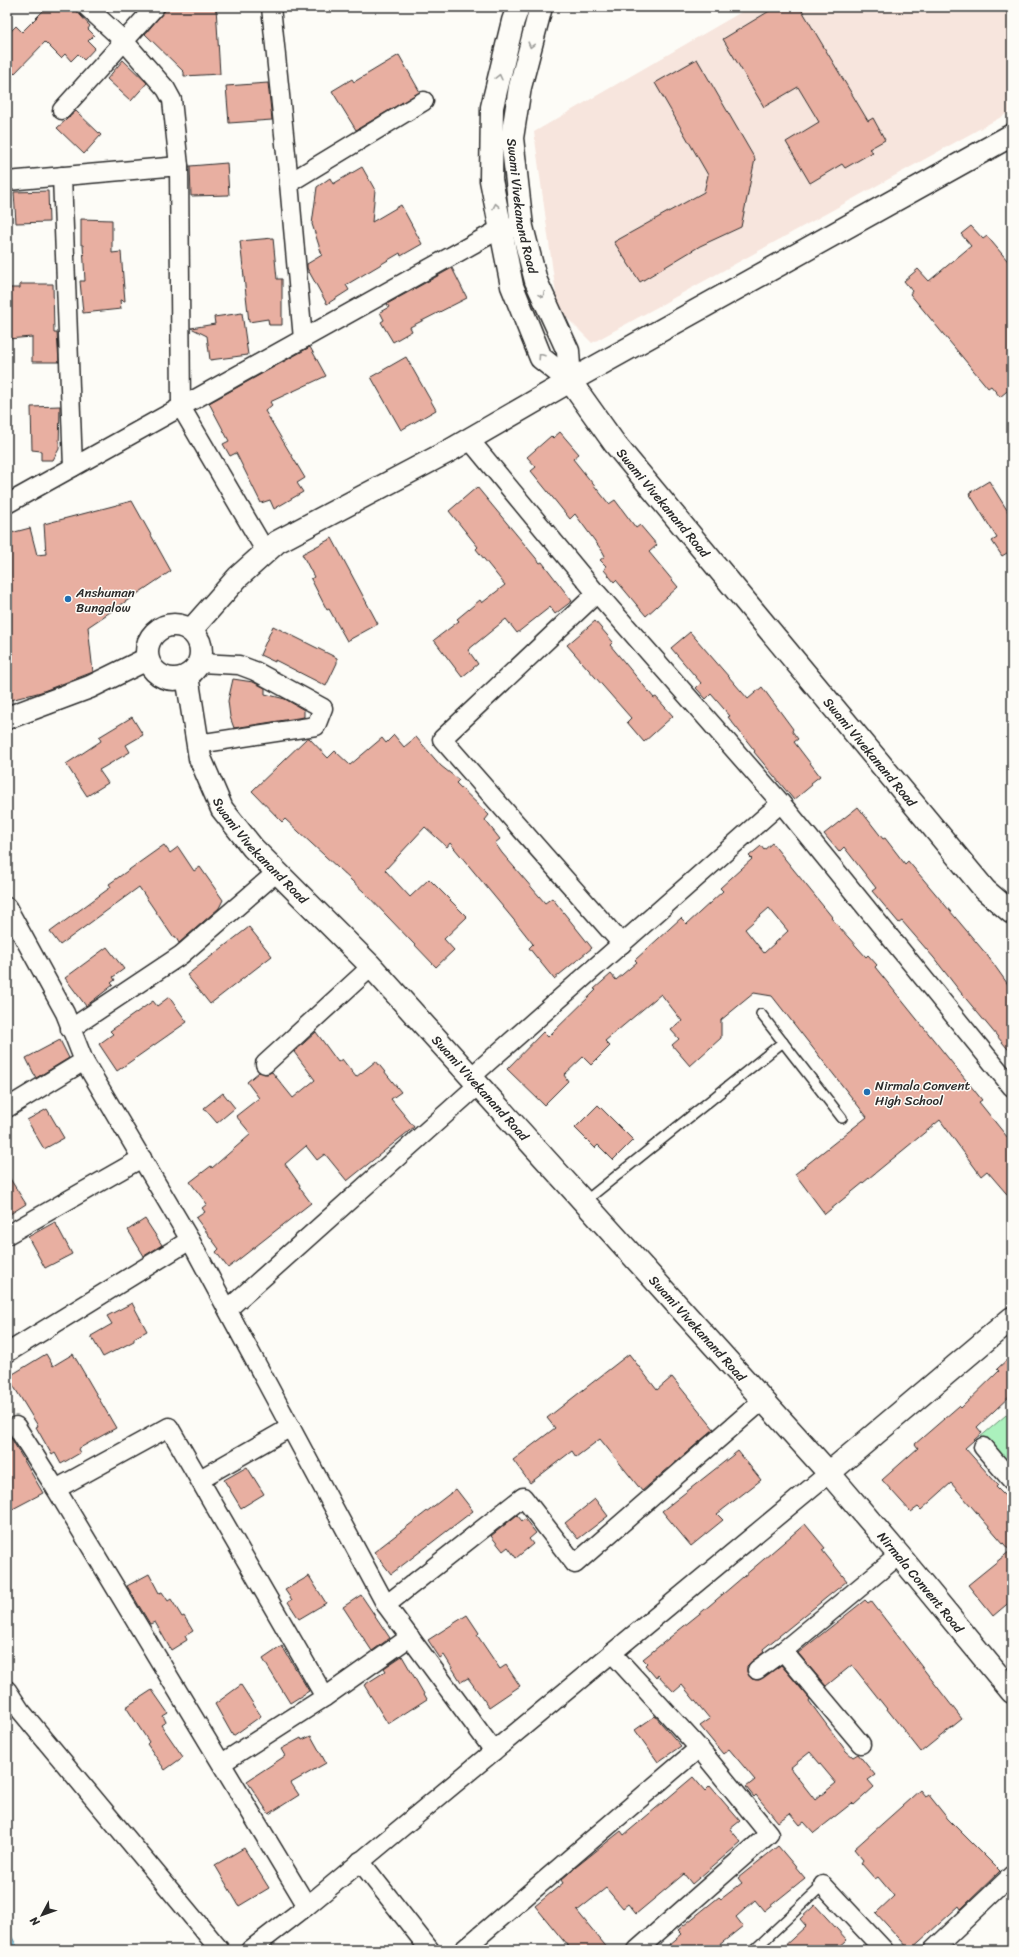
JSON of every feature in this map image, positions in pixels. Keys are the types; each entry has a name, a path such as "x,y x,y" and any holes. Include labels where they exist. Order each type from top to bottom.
{"main road":[{"path":"518,7 513,21 492,107 491,180 512,286 541,358 570,381"},
{"name":"Swami Vivekanand Road","path":"541,7 520,87 512,138 522,228 536,282 568,351 570,381 615,444 985,890 1012,913"},
{"path":"191,630 238,577 277,542 346,507 469,439 570,381 1012,135"},
{"path":"176,624 191,630 197,637 201,646 193,670 177,679 164,677 155,672 148,659 147,645 151,637 161,627 176,624"},
{"path":"7,718 90,687 148,659"},
{"name":"Swami Vivekanand Road","path":"193,670 200,758 222,809 253,848 371,967 829,1473"},
{"path":"829,1473 1012,1318"},
{"name":"Nirmala Convent Road","path":"829,1473 899,1554 1012,1690"}],"street":[{"path":"87,7 124,41 166,89 172,100 179,166 181,407 266,552"},
{"path":"62,110 155,7"},
{"path":"271,7 304,339"},
{"path":"289,183 424,101"},
{"path":"7,181 179,166"},
{"path":"62,176 72,467"},
{"path":"7,504 500,229 522,228"},
{"path":"469,439 597,594 781,803 1012,1087"},
{"path":"597,594 442,739 622,944"},
{"path":"193,670 239,665 255,671 323,708 316,726 198,744"},
{"path":"228,1309 622,944 781,803"},
{"path":"70,1029 181,955 277,872"},
{"path":"7,907 65,1013 70,1029 84,1061 190,1240 386,1605 494,1751"},
{"path":"265,1064 371,967"},
{"path":"7,1108 84,1061"},
{"path":"7,1235 142,1158"},
{"path":"7,1353 190,1240"},
{"path":"386,1605 523,1497 575,1564 763,1400"},
{"path":"16,1426 307,1906"},
{"path":"56,1490 169,1426 325,1697"},
{"path":"200,1479 291,1427"},
{"path":"983,1447 1012,1481"},
{"path":"250,1950 307,1906 829,1473"},
{"path":"757,1670 783,1651 899,1554"},
{"path":"222,1764 325,1697 410,1637"},
{"path":"783,1651 861,1744"},
{"path":"612,1653 699,1748 769,1834 637,1950"},
{"path":"7,1690 20,1710 220,1950"},
{"path":"463,1950 699,1748"},
{"path":"360,1861 430,1950"},
{"path":"933,1950 1012,1875"},
{"path":"823,1885 884,1950"}],"lane":[{"path":"760,1014 842,1118"},
{"path":"584,1202 783,1042"},
{"path":"754,1950 823,1885"}],"shaded area":[{"path":"750,7 1012,7 1012,111 592,343 558,309 534,132"}],"green space":[{"path":"1012,1410 1012,1476 979,1438"}],"water":[{"path":"7,1928 19,1950 7,1950"}],"building":[{"path":"47,7 73,7 90,26 88,29 94,35 88,41 95,48 84,60 78,54 71,61 65,54 61,58 45,42 14,74 7,67 7,35 16,26 22,32"},
{"path":"168,7 216,7 220,74 184,76 184,72 145,34"},
{"path":"776,7 800,7 868,121 873,118 885,140 869,149 873,152 845,168 842,164 810,183 786,142 819,122 798,87 764,107 723,39"},
{"path":"399,55 420,92 356,130 332,91 352,79 354,82"},
{"path":"697,59 755,159 741,227 700,246 640,282 614,242 704,192 708,175 655,83"},
{"path":"123,60 147,83 131,101 107,79"},
{"path":"268,83 272,120 229,123 226,86"},
{"path":"76,111 101,135 84,154 57,128"},
{"path":"227,163 229,195 191,196 190,166"},
{"path":"362,167 375,190 372,222 401,205 422,244 401,256 400,253 346,285 349,290 327,304 307,268 307,264 322,255 312,224 317,187 330,178 333,184"},
{"path":"48,191 49,222 16,223 14,192"},
{"path":"81,219 112,220 112,253 121,252 125,301 120,300 121,309 83,313 80,281 85,281 83,245 81,245"},
{"path":"971,226 983,239 987,236 1012,266 1012,387 1000,397 991,386 988,388 910,294 912,291 904,281 918,269 929,281 971,246 961,234"},
{"path":"273,238 277,279 282,279 282,325 269,325 268,319 249,322 240,241"},
{"path":"452,268 467,298 410,327 412,331 393,342 381,322 384,320 380,312 389,307 387,304"},
{"path":"20,284 53,284 54,333 57,333 59,362 32,362 32,337 7,339 7,288 20,288"},
{"path":"242,313 248,355 210,360 207,336 191,328 215,324 214,317"},
{"path":"310,347 326,376 270,402 272,405 265,411 305,478 297,483 303,492 274,509 270,500 261,503 236,453 230,456 223,444 229,441 209,403"},
{"path":"406,357 436,410 401,430 371,377"},
{"path":"60,406 59,449 53,460 41,460 41,451 32,450 31,407"},
{"path":"560,432 579,454 573,459 609,504 615,500 636,528 640,525 657,545 649,552 678,587 646,616 616,580 614,582 604,570 606,566 600,560 605,556 603,552 575,514 570,519 531,471 536,467 527,457 551,436 553,438"},
{"path":"989,481 1012,518 1012,550 1002,556 992,541 997,538 969,493"},
{"path":"477,487 540,563 542,562 572,601 555,614 550,607 517,633 506,619 468,650 478,664 462,677 434,640 459,621 457,619 480,600 482,603 505,585 476,549 478,547 449,511"},
{"name":"Anshuman Bungalow","path":"132,501 171,571 88,627 93,672 41,692 7,701 7,534 30,528 37,555 46,554 44,524"},
{"path":"332,538 378,624 347,641 329,609 327,610 311,579 314,577 302,554"},
{"path":"595,621 613,642 610,645 654,698 656,697 673,716 644,742 627,722 631,718 567,645"},
{"path":"273,626 337,658 337,663 326,686 275,660 275,662 260,655"},
{"path":"690,632 748,699 762,687 793,729 792,731 798,739 794,742 820,776 794,800 754,752 755,751 728,717 730,716 711,694 706,699 696,688 701,683 671,648"},
{"path":"233,679 253,682 265,688 265,694 285,699 304,710 304,717 234,728 230,717 228,701"},
{"path":"132,717 143,735 126,745 130,752 99,770 108,783 87,796 66,764 101,741 99,737"},
{"path":"394,735 404,747 416,737 441,766 459,780 456,783 489,815 485,820 500,839 495,843 502,853 545,903 552,898 592,948 554,979 529,948 533,944 450,843 447,847 425,827 385,870 410,897 429,879 467,917 444,939 454,950 436,967 364,892 285,819 282,822 252,791 307,738 309,738 328,758 335,751 350,765 382,738 386,743"},
{"path":"858,807 905,864 908,861 987,955 1012,990 1012,1054 934,958 902,921 899,923 872,891 876,888 844,847 839,852 824,834"},
{"path":"772,843 832,917 831,918 866,957 868,955 877,965 875,967 982,1100 979,1102 1012,1143 1012,1200 987,1171 981,1176 940,1120 825,1214 795,1174 867,1117 772,996 754,993 721,1020 721,1038 690,1066 672,1045 679,1039 671,1030 682,1021 661,994 605,1041 610,1046 591,1065 583,1057 564,1075 568,1081 544,1105 507,1069 543,1032 548,1037 596,990 594,989 611,974 616,980 637,962 635,960 681,918 687,924 723,891 720,888 752,859 749,856 761,846 764,850","holes":["769,908 788,931 764,953 745,929"]},
{"path":"164,845 170,853 178,847 194,871 200,867 223,900 219,908 179,943 175,936 173,937 139,887 60,945 50,932 111,887 109,884"},
{"path":"249,927 272,956 210,1004 187,975"},
{"path":"107,947 124,969 113,977 115,980 111,983 113,985 86,1006 65,978"},
{"path":"169,997 187,1022 117,1071 99,1044 113,1034 110,1031 153,1001 157,1006"},
{"path":"316,1032 338,1062 342,1059 356,1077 376,1061 401,1092 391,1099 414,1127 347,1181 325,1154 317,1160 306,1146 285,1164 311,1203 228,1268 216,1252 219,1249 196,1218 205,1212 202,1208 207,1204 190,1182 211,1166 212,1168 251,1134 236,1116 259,1098 247,1082 259,1072 267,1074 272,1072 293,1098 315,1080 294,1052"},
{"path":"60,1040 69,1058 36,1078 26,1058"},
{"path":"223,1093 235,1108 217,1123 204,1108"},
{"path":"598,1105 633,1140 613,1160 598,1145 595,1148 575,1128"},
{"path":"47,1109 64,1138 44,1149 27,1120"},
{"path":"7,1174 26,1204 7,1216"},
{"path":"145,1219 162,1245 144,1256 128,1230"},
{"path":"55,1222 72,1254 45,1268 28,1237"},
{"path":"132,1303 147,1331 134,1338 134,1341 103,1357 91,1336 112,1324 107,1316"},
{"path":"46,1354 53,1366 73,1354 116,1428 78,1449 80,1453 61,1464 55,1453 52,1455 36,1427 38,1426 8,1377"},
{"path":"629,1354 657,1390 672,1377 714,1429 642,1491 600,1439 576,1457 572,1451 530,1483 513,1460 555,1428 547,1418"},
{"path":"1012,1355 1012,1394 977,1427 982,1433 965,1448 998,1485 996,1487 1012,1503 1012,1600 993,1616 968,1585 1010,1551 951,1483 921,1510 918,1507 911,1512 882,1480 918,1448 915,1444 959,1406 961,1408 999,1371 997,1369"},
{"path":"7,1431 43,1493 7,1512"},
{"path":"738,1451 761,1480 717,1514 723,1520 691,1546 662,1511"},
{"path":"247,1467 264,1494 241,1508 224,1480"},
{"path":"456,1489 473,1511 391,1574 374,1552"},
{"path":"595,1499 608,1516 578,1539 565,1523"},
{"path":"517,1515 522,1521 525,1519 536,1533 529,1539 533,1544 516,1558 508,1547 503,1551 491,1536"},
{"path":"805,1524 825,1548 822,1550 847,1581 763,1649 764,1652 747,1666 747,1672 752,1679 759,1680 781,1665 810,1699 809,1701 846,1751 853,1757 858,1754 875,1775 868,1780 874,1787 854,1805 852,1803 814,1833 804,1822 800,1825 790,1813 778,1822 756,1795 754,1797 746,1787 755,1780 729,1749 723,1754 700,1726 710,1719 682,1685 674,1692 658,1675 656,1678 645,1665 647,1663 643,1659 709,1606","holes":["810,1752 836,1783 815,1800 790,1768"]},
{"path":"149,1574 159,1593 162,1592 168,1601 171,1599 193,1631 185,1636 187,1640 171,1650 155,1622 150,1624 127,1586"},
{"path":"309,1576 326,1603 299,1619 288,1602 292,1600 285,1590"},
{"path":"361,1595 390,1638 372,1651 343,1607"},
{"path":"865,1600 868,1603 871,1601 962,1719 921,1752 852,1665 826,1686 798,1653"},
{"path":"467,1615 479,1633 477,1635 500,1669 506,1665 520,1686 489,1707 468,1678 461,1682 444,1655 440,1658 428,1640"},
{"path":"282,1646 309,1691 290,1703 263,1659"},
{"path":"402,1656 427,1699 388,1724 364,1685 386,1671 384,1668"},
{"path":"241,1685 261,1716 233,1736 215,1704"},
{"path":"152,1690 168,1713 163,1716 166,1722 161,1725 183,1757 165,1770 147,1744 149,1742 126,1707"},
{"path":"655,1716 681,1746 658,1762 635,1730"},
{"path":"311,1736 326,1763 291,1783 299,1795 269,1814 247,1781 285,1756 281,1749 301,1738 302,1740"},
{"path":"693,1777 705,1791 710,1786 740,1821 730,1829 741,1842 692,1884 684,1874 636,1914 628,1904 623,1908 606,1888 577,1911 609,1950 571,1950 535,1906 563,1883 561,1880 576,1867 621,1831 624,1835"},
{"path":"920,1790 925,1796 928,1794 948,1819 1000,1871 961,1909 959,1906 910,1950 876,1913 894,1896 878,1877 875,1879 861,1863 863,1860 854,1849"},
{"path":"778,1846 805,1878 764,1911 755,1900 736,1917 743,1926 713,1950 663,1950 682,1934 678,1930 719,1897 721,1899 742,1883 738,1878"},
{"path":"244,1848 269,1888 239,1906 215,1865"},
{"path":"815,1905 847,1940 836,1950 780,1950 806,1926 800,1919"}],"place":[{"name":"Anshuman Bungalow","path":"68,599"},
{"name":"Nirmala Convent High School","path":"867,1092"}]}
